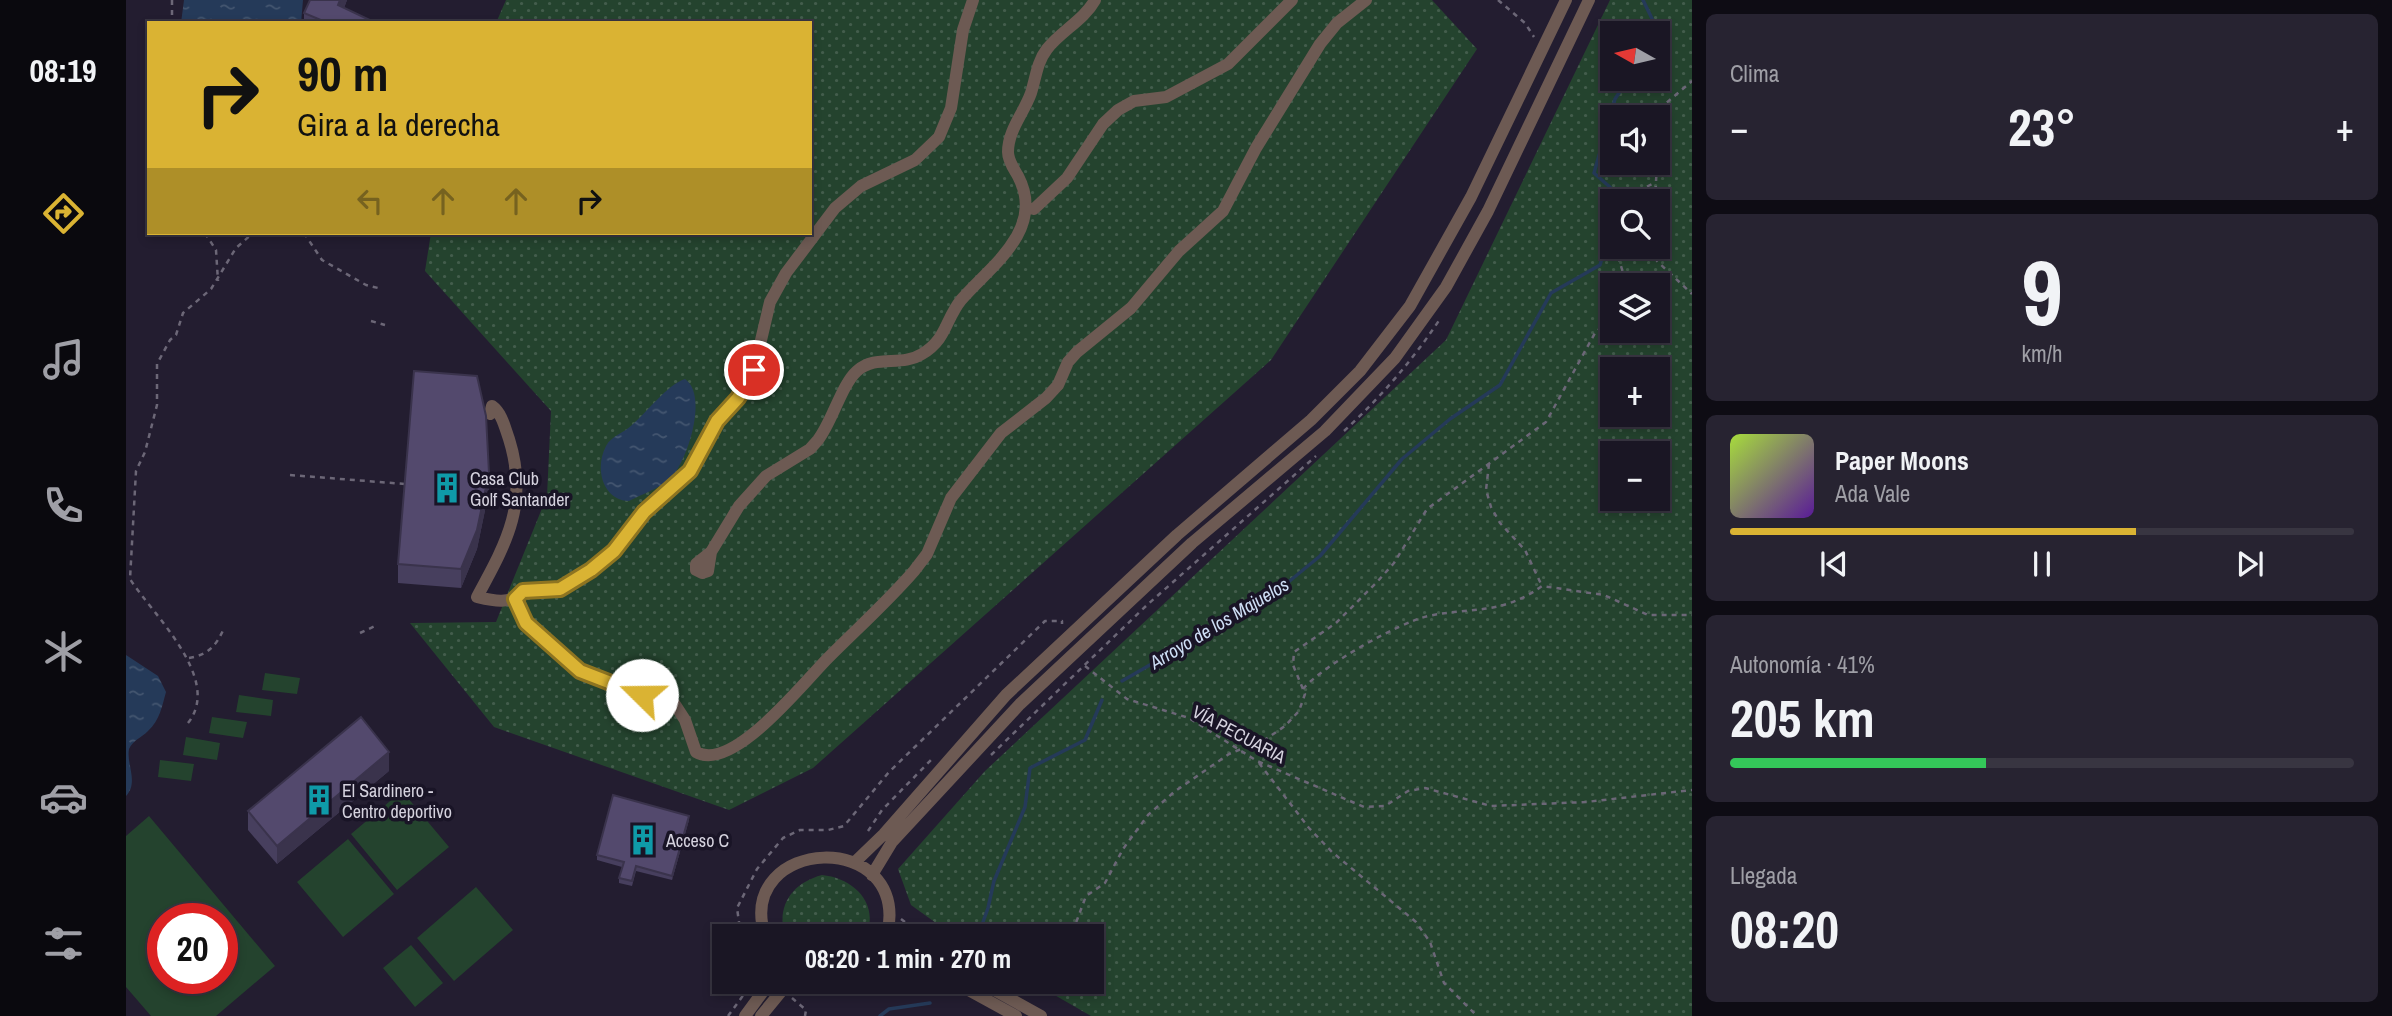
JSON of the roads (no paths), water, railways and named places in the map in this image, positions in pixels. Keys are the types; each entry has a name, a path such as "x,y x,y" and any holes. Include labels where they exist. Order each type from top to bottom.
{"street":[{"path":"490,414 492,406 496,408 504,423 518,481 509,533 477,597 495,602 515,599 523,591 560,589 591,570 614,551 644,512 690,471 717,421 738,398 754,370 770,302 786,273 835,208 861,186 915,160 939,137 951,108 963,30 973,0"},
{"path":"710,552 739,506 765,476 810,449 818,440 854,373 867,363 904,361 935,345 944,334 958,303 992,271 1017,236 1027,207 1022,184 1008,152 1013,130 1031,92 1039,61 1057,38 1095,0"},
{"path":"1027,207 1034,209 1059,187 1103,124 1118,110 1134,100 1166,97 1228,64 1292,0"},
{"path":"515,599 526,623 580,671 674,703 685,720 696,752 702,756 717,755 745,738 793,698 820,666 914,571 927,554 951,498 1001,433 1046,398 1058,385 1068,362 1077,352 1131,308 1179,251 1223,211 1256,148 1320,44 1337,23 1366,0"},
{"path":"855,862 884,834 1006,695 1177,535 1311,420 1369,360 1410,306 1471,197 1566,0"},
{"path":"872,875 891,842 1020,704 1192,543 1325,431 1395,358 1446,287 1488,211 1589,0"},
{"path":"762,924 765,899 782,872 803,859 826,855 855,862 872,875 882,888 889,908 888,924"},
{"path":"745,1016 761,994"},
{"path":"761,1016 779,994"},
{"path":"976,994 1016,1016"},
{"path":"1001,994 1041,1016"}],"water":[{"path":"184,0 303,0 301,21 181,21"},
{"path":"685,379 692,387 695,414 693,430 676,472 665,483 629,501 613,495 603,482 601,473 602,455 606,446 664,393"},
{"path":"126,655 158,676 166,692 155,722 129,749 132,785 126,796"}],"waterway":[{"name":"Arroyo de los Majuelos","path":"1643,0 1653,21"},
{"name":"Arroyo de los Majuelos","path":"1612,189 1594,173 1615,99 1620,91"},
{"name":"Arroyo de los Majuelos","path":"1122,681 1275,593 1320,556 1402,459 1450,419 1500,385 1551,293 1600,265 1602,259"},
{"name":"Arroyo de los Majuelos","path":"982,924 994,881 1025,807 1030,768 1085,740 1102,700"},
{"name":"Arroyo de los Majuelos","path":"880,1016 889,1009 930,1003"}],"place":[{"name":"Casa Club Golf Santander","path":"447,488"},
{"name":"El Sardinero - Centro deportivo","path":"319,800"},
{"name":"Acceso C","path":"643,840"}]}
